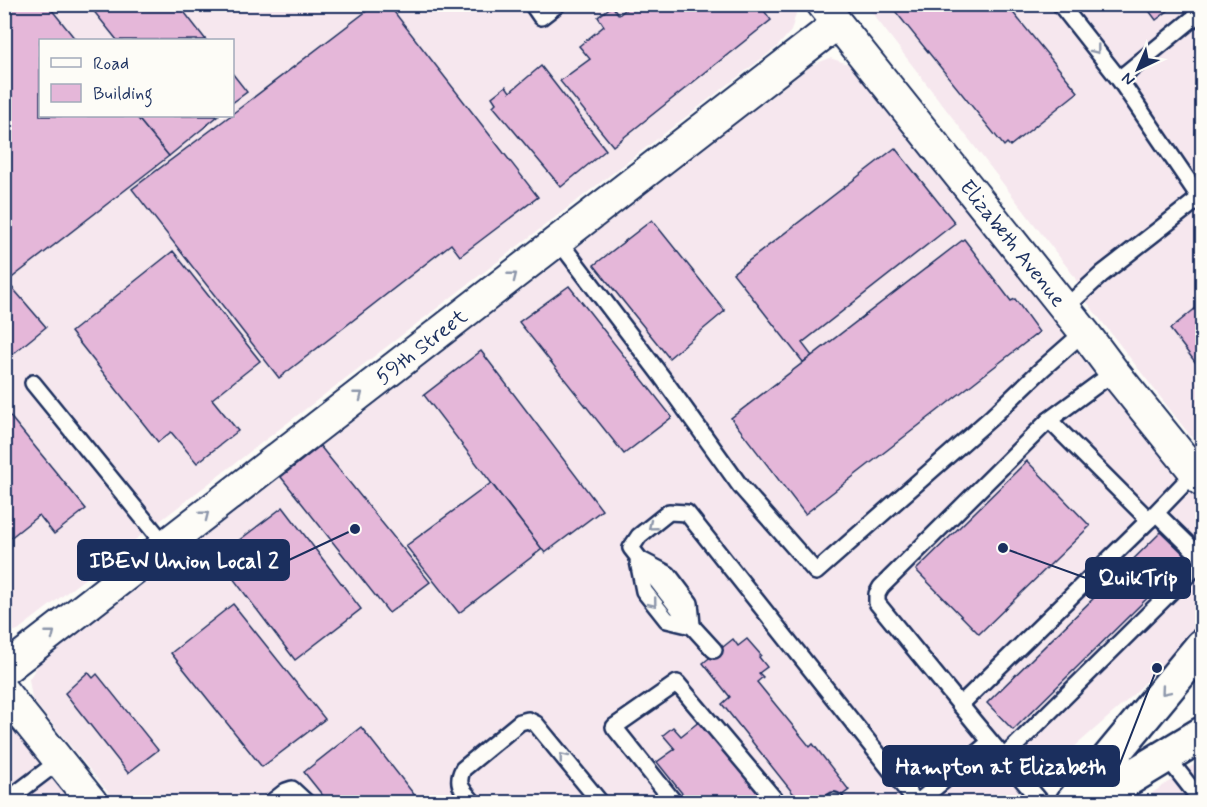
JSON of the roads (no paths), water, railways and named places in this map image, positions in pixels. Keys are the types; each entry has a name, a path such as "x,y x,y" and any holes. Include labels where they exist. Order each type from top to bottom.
{"main road":[{"path":"1092,801 1203,646"},
{"path":"1092,801 1203,734"}],"street":[{"name":"59th Street","path":"6,690 165,545 558,240 830,14"},
{"name":"Elizabeth Avenue","path":"830,14 1199,477"},
{"path":"6,690 92,802"}],"lane":[{"path":"532,4 541,17 558,4"},
{"path":"1060,4 1119,79 1201,197 1102,274 1065,308"},
{"path":"1119,79 1203,11"},
{"path":"558,240 741,486 816,572 983,425 1084,332"},
{"path":"1041,802 877,603 877,594 881,587 1048,420 1114,372"},
{"path":"33,383 165,545"},
{"path":"1003,758 1201,560 1200,556 1152,516 1048,420"},
{"path":"960,705 1152,516 1199,477"},
{"path":"714,650 692,626 667,620 644,591 638,558 631,548 639,536 669,512 687,513 917,802 990,742"},
{"path":"638,558 668,574 690,603 692,626"},
{"path":"674,802 614,727 676,683 777,802"},
{"path":"473,802 460,787 459,778 463,769 520,722 528,720 536,724 600,802"},
{"path":"1166,756 1202,802"},
{"path":"5,802 23,798 59,761"},
{"path":"272,802 292,789 306,802"}],"place":[{"name":"IBEW Union Local 2","path":"355,529"},
{"name":"QuikTrip","path":"1003,548"},
{"name":"Hampton at Elizabeth","path":"1157,668"}]}
